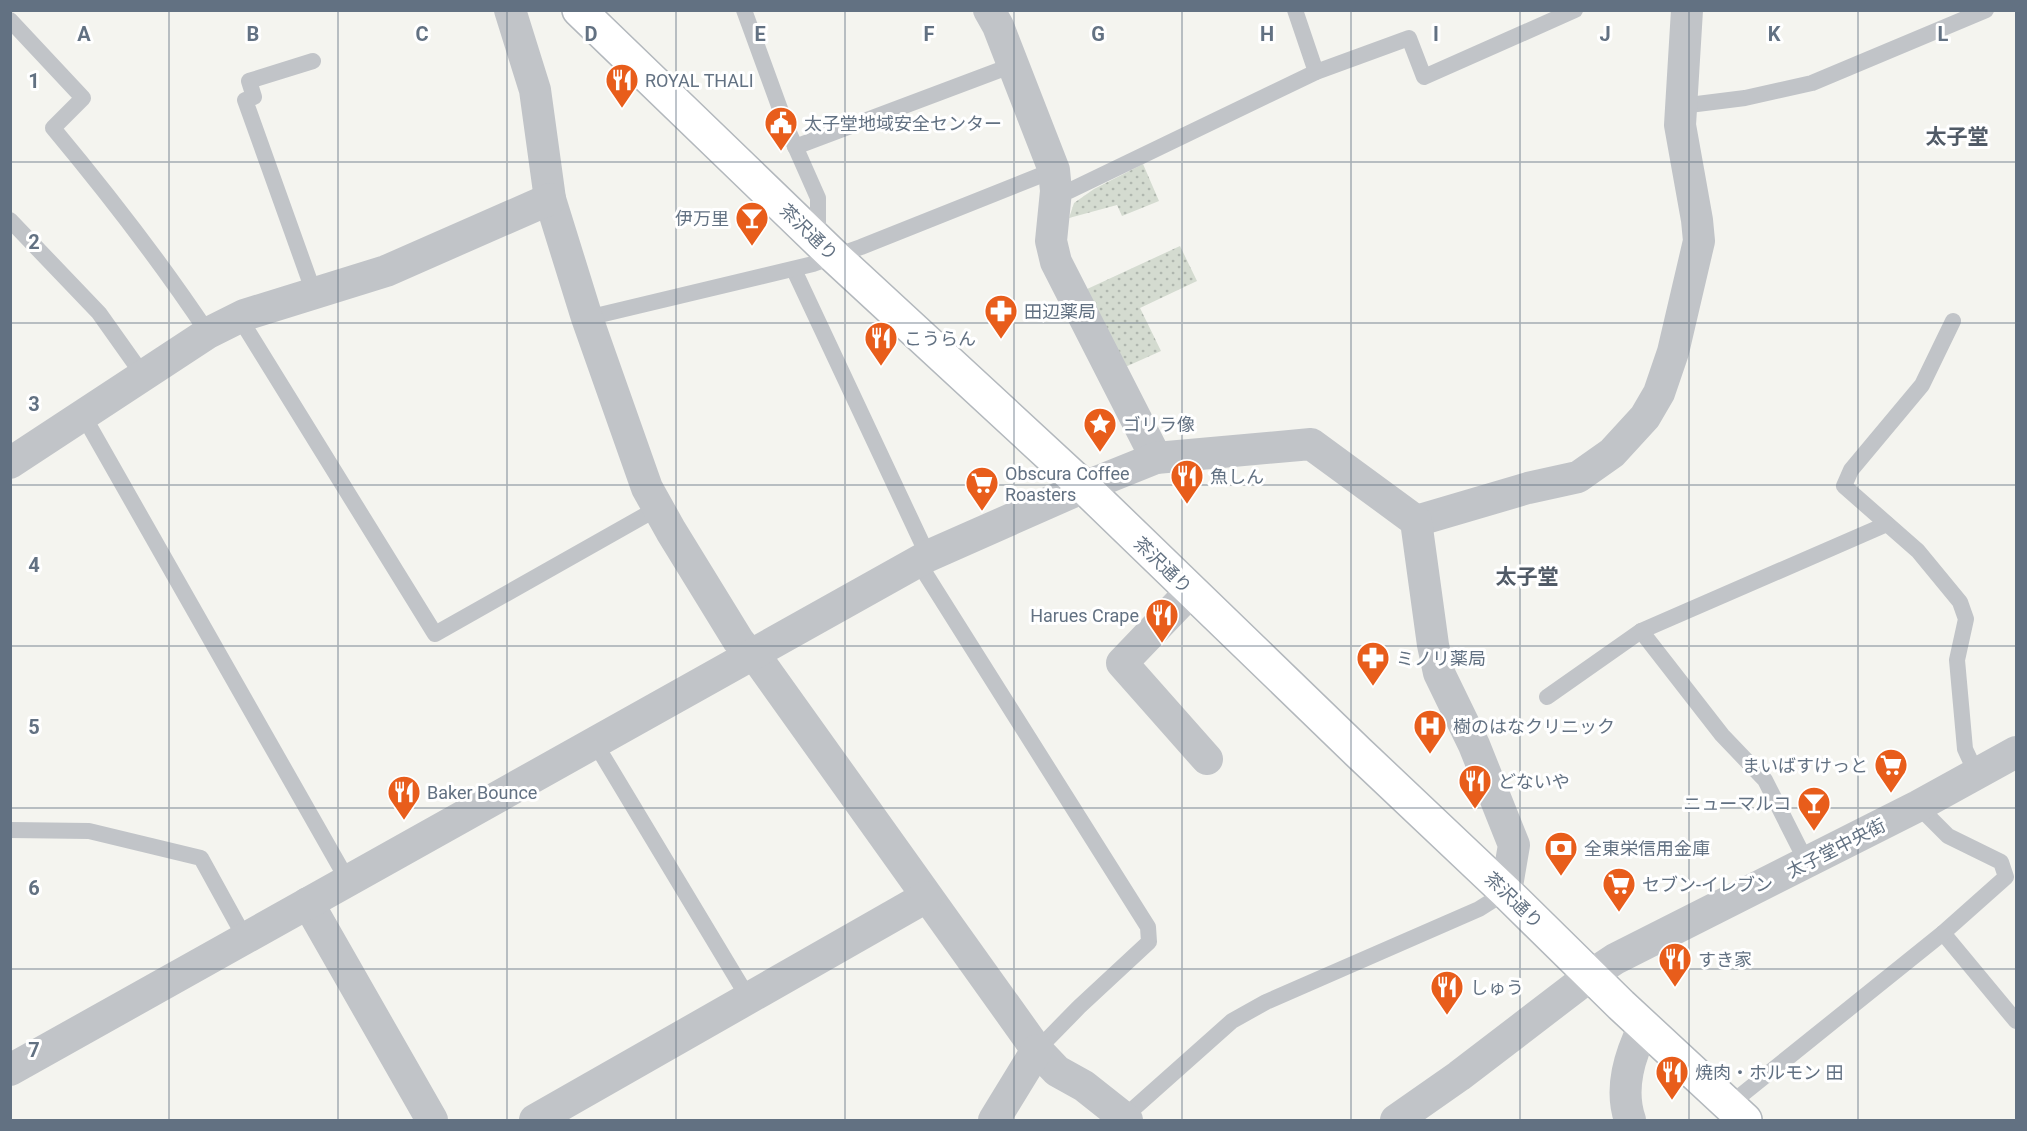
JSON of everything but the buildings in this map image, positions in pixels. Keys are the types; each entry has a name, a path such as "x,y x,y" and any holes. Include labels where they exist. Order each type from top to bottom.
{"street":[{"path":"510,10 535,90 550,199 587,318 646,488 738,640 753,655 1036,1050 1057,1071 1084,1086 1125,1119"},
{"name":"茶沢通り","path":"579,10 826,249 1084,487 1190,592 1737,1113"},
{"path":"989,10 998,26 1055,181 1051,241 1056,262 1155,458"},
{"path":"1416,520 1528,488 1578,477 1612,453 1645,417 1659,393 1673,352 1698,241 1697,220 1680,125 1687,10"},
{"path":"10,463 208,333 239,317 386,271 550,199"},
{"path":"10,1070 923,559 1155,458 1311,444 1416,520 1432,645 1439,673 1474,745 1514,845 1506,892"},
{"path":"1190,592 1122,663 1207,759"},
{"name":"太子堂中央街","path":"1396,1120 1460,1076 1615,959 1918,806 2016,752"},
{"path":"555,1116 749,999 926,897"},
{"path":"308,903 432,1120"},
{"path":"1630,1120 1626,1097 1628,1065 1633,1047 1644,1026"},
{"path":"993,1120 1036,1050"}],"lane":[{"path":"744,10 795,147 818,198 826,249"},
{"path":"1295,10 1316,72"},
{"path":"587,318 794,270 826,249 1055,181 1069,191 1316,72 1409,38 1424,77 1575,10"},
{"path":"1681,106 1745,99 1812,83 1986,10"},
{"path":"10,20 82,98 53,128 115,202 176,284 208,333"},
{"path":"313,61 249,81 254,97 245,100 314,293"},
{"path":"795,147 1013,65"},
{"path":"10,220 99,313 143,375"},
{"path":"794,270 923,559 1148,927 1149,942 1036,1050"},
{"path":"239,317 435,634 658,508"},
{"path":"1953,321 1922,385 1851,470 1844,486 1918,551 1960,602 1966,619 1957,660 1965,748 1977,775"},
{"path":"84,416 348,881"},
{"path":"1547,697 1641,631 1887,524"},
{"path":"1641,631 1722,735 1765,780 1807,863"},
{"path":"595,743 749,999"},
{"path":"1737,1113 2006,877 2001,862 1948,836 1918,806"},
{"path":"10,830 89,831 201,858 246,938"},
{"path":"1125,1119 1232,1021 1266,1002 1479,909 1506,892"},
{"path":"1943,933 2016,1021"}],"shaded area":[{"path":"1143,164 1159,201 1122,216 1117,205 1069,218 1074,203 1094,189"},
{"path":"1180,246 1197,281 1140,308 1161,351 1123,368 1085,290"}],"place":[{"name":"ROYAL THALI","path":"622,109"},
{"name":"太子堂地域安全センター","path":"781,152"},
{"name":"伊万里","path":"752,247"},
{"name":"田辺薬局","path":"1001,340"},
{"name":"こうらん","path":"881,367"},
{"name":"ゴリラ像","path":"1100,453"},
{"name":"魚しん","path":"1187,505"},
{"name":"Obscura Coffee Roasters","path":"982,512"},
{"name":"Harues Crape","path":"1162,644"},
{"name":"ミノリ薬局","path":"1373,687"},
{"name":"樹のはなクリニック","path":"1430,755"},
{"name":"まいばすけっと","path":"1891,794"},
{"name":"どないや","path":"1475,810"},
{"name":"Baker Bounce","path":"404,821"},
{"name":"ニューマルコ","path":"1814,832"},
{"name":"全東栄信用金庫","path":"1561,877"},
{"name":"セブン-イレブン","path":"1619,913"},
{"name":"すき家","path":"1675,988"},
{"name":"しゅう","path":"1447,1016"},
{"name":"焼肉・ホルモン 田","path":"1672,1101"}],"district":[{"name":"太子堂","path":"1957,137"},
{"name":"太子堂","path":"1527,577"}]}
